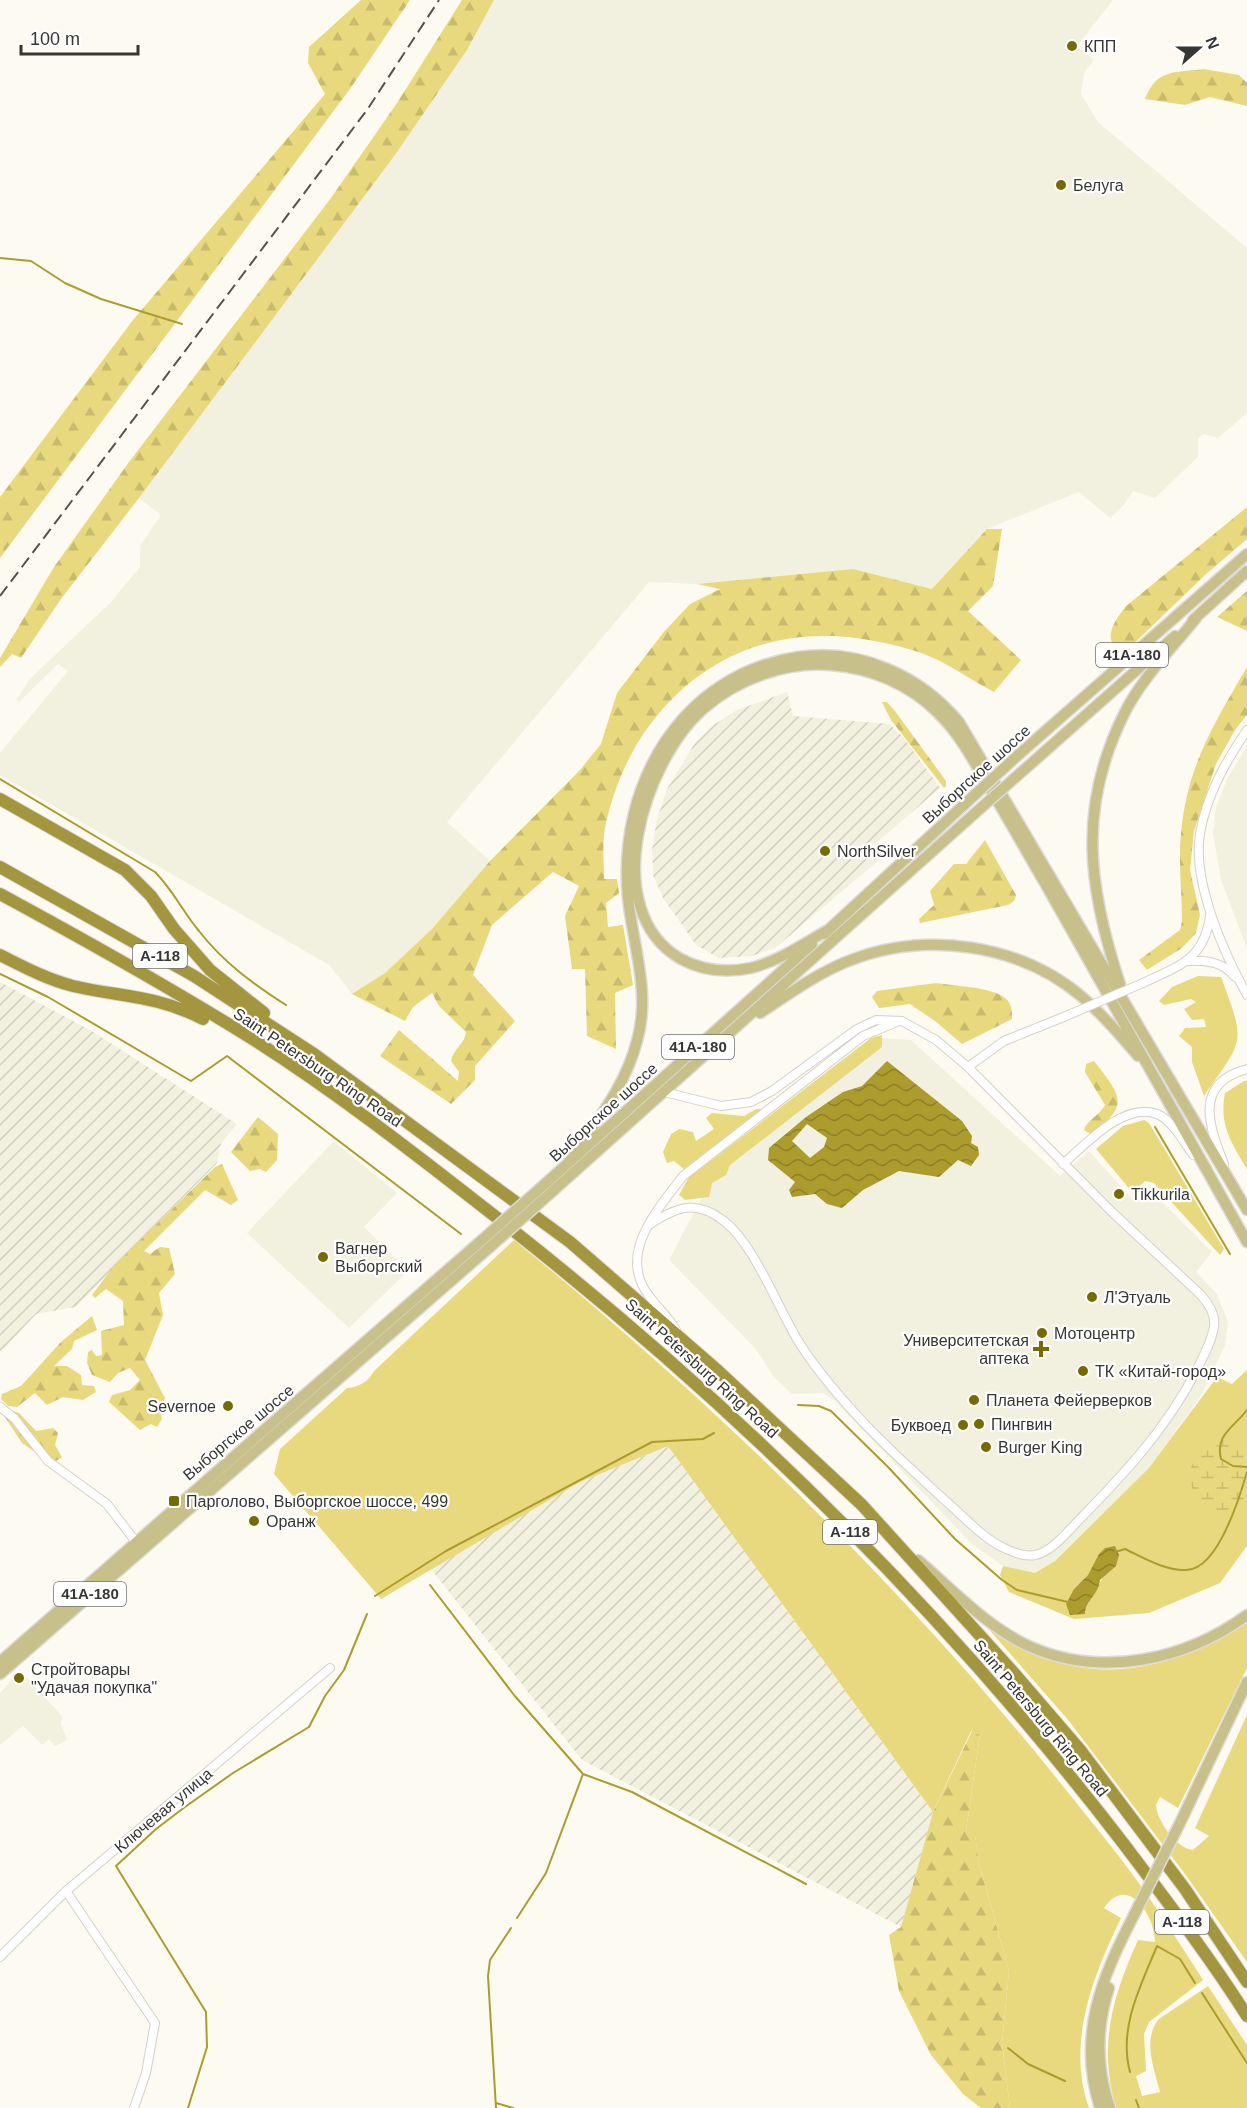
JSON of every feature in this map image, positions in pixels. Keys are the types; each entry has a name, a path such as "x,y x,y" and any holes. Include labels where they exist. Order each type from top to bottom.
{"highway":[{"path":"0,800 125,870 151,896 174,929 210,970 314,1054"},
{"name":"Saint Petersburg Ring Road","path":"0,867 194,976 314,1054 570,1242 813,1456 903,1547 1081,1751 1185,1889 1247,1982"},
{"name":"Saint Petersburg Ring Road","path":"0,894 233,1028 294,1068 401,1143 556,1263 645,1337 796,1475 939,1623 1062,1765 1168,1902 1247,2016"},
{"path":"0,955 38,975 73,986 165,1002 187,1011 263,1055 294,1068"}],"main road":[{"name":"Выборгское шоссе","path":"550,1187 568,1163 828,930 1017,756 1247,554"},
{"name":"Выборгское шоссе","path":"0,1674 486,1243 664,1092 1247,571"},
{"path":"1127,1004 1105,938 1096,900 1092,839 1097,796 1109,749 1126,711 1151,672 1197,616"},
{"path":"568,1163 611,1102 627,1070 640,1031 642,985 628,899 627,870 631,823 645,778 661,745 696,703 732,678 770,663 822,655 865,661 898,673 942,703 972,741 1247,1210"},
{"path":"828,930 784,956 760,965 727,971 704,969 669,951 652,932 642,909 636,880 640,825 649,794 669,750 690,722 724,693 748,681 784,669 813,665 848,667 887,678 919,697 944,719 964,746 1011,823 1247,1242"},
{"path":"732,1031 791,992 850,960 901,947 962,946 1012,957 1045,973 1080,995 1152,1072"},
{"name":"Выборгское шоссе","path":"0,1662 136,1542 486,1243"},
{"path":"903,1547 989,1622 1030,1646 1073,1660 1151,1660 1213,1638 1247,1615"},
{"path":"1181,1826 1247,1682"},
{"path":"1110,2108 1099,2066 1100,2031 1106,1998 1119,1957 1181,1826 1247,1699"},
{"path":"1100,2108 1092,2084 1089,2042 1094,2011 1112,1959 1136,1918"}],"street":[{"path":"1247,730 1228,758 1208,804 1200,836 1202,877 1210,914 1247,995"},
{"path":"1188,961 1208,933 1210,914"},
{"path":"968,1067 1004,1041 1143,983 1188,961 1205,960 1219,964 1231,972 1242,985"},
{"path":"650,1224 676,1208 701,1208 724,1221 740,1238 800,1344 843,1401 869,1430 979,1531 1002,1548 1019,1554 1036,1555 1066,1533 1131,1466 1181,1401 1208,1346 1214,1326 1211,1307 1201,1295 1063,1164 968,1067 936,1040 902,1021 876,1020 857,1029 772,1091 751,1102 721,1106 664,1092"},
{"path":"679,1337 670,1320 645,1290 637,1271 637,1252 641,1236 683,1176 863,1036 902,1021"},
{"path":"1231,1182 1209,1125 1210,1100 1221,1083 1236,1072 1247,1069"},
{"path":"1063,1164 1119,1119 1137,1112 1149,1112 1158,1114 1176,1131 1220,1193"},
{"path":"0,1407 14,1418 48,1461 97,1494 136,1542"},
{"name":"Ключевая улица","path":"0,1957 66,1891 330,1668"},
{"path":"66,1891 155,2023 146,2073 134,2108"}],"shaded area":[{"path":"494,0 1113,0 1077,46 1094,60 1084,73 1081,94 1098,122 1247,248 1247,413 1218,438 1204,434 1198,438 1198,457 1155,498 1133,491 1123,506 1110,518 1079,492 987,529 932,589 853,569 697,584 649,582 447,822 490,861 432,929 385,973 352,994 329,965 0,775 0,753 68,671 58,664 19,702 16,700 30,679 110,603 140,567 140,546 161,515 139,498 395,155 467,50"},
{"path":"787,692 793,716 889,724 904,738 940,788 877,842 886,854 775,948 752,956 719,958 696,945 663,898 653,875 652,849 657,819 667,789 695,743 715,724 737,710"},
{"path":"1247,746 1247,949 1221,880 1213,833 1216,807 1228,777"},
{"path":"0,982 90,1030 237,1124 221,1143 217,1163 76,1307 36,1314 0,1353"},
{"path":"878,1038 911,1040 1060,1176 1089,1151 1133,1200 1147,1187 1212,1252 1196,1272 1217,1294 1228,1322 1225,1345 1201,1396 1148,1469 1055,1561 1035,1573 1003,1566 973,1545 835,1401 823,1393 792,1394 774,1377 755,1348 669,1260 718,1167"},
{"path":"334,1141 397,1193 364,1227 408,1271 349,1328 247,1233"},
{"path":"668,1446 933,1812 901,1927 582,1760 431,1569 580,1482"},
{"path":"20,1670 62,1716 61,1724 67,1740 55,1746 49,1739 42,1745 23,1726 0,1745 0,1693"}],"green space":[{"path":"361,0 410,0 350,89 0,558 0,497 133,320 325,94 308,63 309,47"},
{"path":"462,0 494,0 467,50 395,155 61,599 21,658 12,654 0,667 0,658 54,567 129,462 331,198 397,103"},
{"path":"1204,69 1239,75 1247,83 1247,106 1210,97 1185,105 1145,99 1155,82 1161,77 1176,72"},
{"path":"1247,507 1247,539 1205,575 1122,655 1112,643 1111,632 1125,607"},
{"path":"987,529 1002,529 993,586 968,611 1021,660 994,692 938,660 899,646 840,636 785,639 747,650 712,667 681,690 655,719 633,752 616,788 604,834 604,879 617,879 619,893 606,903 608,927 623,925 633,985 615,993 616,1049 587,1036 585,969 572,969 565,916 579,886 553,872 492,925 473,975 515,1021 475,1066 475,1080 451,1104 380,1056 399,1030 458,1081 459,1072 451,1061 464,1040 466,1032 439,1006 432,993 413,1007 405,1021 352,994 385,973 432,929 490,861 580,770 601,744 617,693 663,633 690,604 720,589 697,584 853,569 932,589"},
{"path":"1247,591 1247,631 1217,617"},
{"path":"1247,667 1247,715 1235,730 1216,764 1194,831 1190,870 1200,915 1196,933 1182,948 1147,970 1139,960 1180,930 1182,921 1180,844 1189,787 1213,727"},
{"path":"882,702 887,702 895,711 946,781 944,788 891,720"},
{"path":"985,840 1016,895 1014,901 1008,905 920,923 919,919 934,905 930,891 954,864 966,864"},
{"path":"1198,976 1221,977 1235,1017 1237,1030 1237,1041 1227,1063 1204,1096 1192,1062 1192,1047 1179,1036 1185,1028 1206,1027 1204,1019 1192,1020 1184,1009 1196,1002 1191,999 1164,1005 1159,1001 1172,987"},
{"path":"936,983 982,989 999,994 1009,1002 1012,1019 962,1044 910,1004 879,1008 872,997 877,991"},
{"path":"882,1035 882,1047 730,1165 726,1175 712,1183 709,1197 685,1200 679,1195 689,1177 871,1038"},
{"path":"1094,1061 1111,1083 1118,1100 1112,1115 1091,1134 1084,1130 1105,1105 1085,1072 1086,1064"},
{"path":"1247,1081 1247,1169 1231,1142 1224,1115 1225,1093"},
{"path":"756,1109 762,1109 684,1169 674,1161 667,1163 663,1152 671,1134 679,1129 693,1132 696,1141 714,1129 706,1118 712,1113 744,1116"},
{"path":"258,1117 278,1134 277,1160 266,1172 260,1169 250,1171 231,1152"},
{"path":"1144,1120 1149,1123 1224,1249 1220,1255 1154,1183 1145,1181 1133,1193 1096,1149 1123,1126"},
{"path":"222,1164 238,1200 231,1205 205,1190 144,1251 150,1254 160,1247 169,1248 175,1274 159,1293 163,1315 145,1360 165,1398 160,1413 162,1419 157,1427 151,1424 140,1430 109,1402 112,1395 130,1390 140,1380 130,1368 118,1373 110,1382 92,1375 87,1363 88,1352 92,1350 96,1356 102,1355 101,1331 124,1325 123,1301 106,1289 95,1298 92,1295 113,1267 215,1167"},
{"path":"514,1240 658,1362 796,1491 862,1558 989,1697 1127,1868 1203,1980 1149,2022 1144,2034 1146,2071 1136,2076 1142,2096 1160,2092 1150,2045 1154,2027 1159,2019 1208,1986 1247,2045 1247,2108 1116,2108 1108,2063 1110,2022 1121,1982 1138,1940 1155,1942 1154,1932 1145,1911 1131,1897 1122,1895 1113,1898 1104,1908 1121,1918 1093,1986 1082,2035 1080,2059 1089,2108 1010,2108 1002,2043 1009,1971 979,1863 975,1835 966,1830 980,1735 971,1731 933,1812 668,1446 580,1482 381,1599 274,1474 280,1449 347,1388 366,1381"},
{"path":"92,1316 97,1330 74,1341 72,1349 54,1366 67,1366 81,1375 82,1385 94,1386 96,1392 83,1400 63,1397 47,1405 35,1393 17,1407 8,1406 1,1399 2,1394 21,1386 61,1342"},
{"path":"1247,1370 1247,1546 1220,1583 1149,1613 1074,1619 1009,1592 1000,1575 1003,1566 1035,1573 1055,1561 1148,1469 1217,1377 1232,1384","holes":["1100,1554 1106,1572 1084,1611 1074,1589 1088,1575"]},
{"path":"10,1410 19,1413 36,1431 53,1428 58,1433 55,1445 62,1457 52,1464 22,1443 3,1414"},
{"path":"1217,1435 1234,1445 1247,1460 1247,1489 1242,1507 1228,1516 1208,1513 1190,1480 1192,1465"},
{"path":"1247,1623 1247,1668 1178,1808 1160,1797 1156,1805 1168,1833 1180,1844 1193,1850 1209,1836 1195,1828 1247,1715 1247,1962 1185,1874 1069,1721 986,1626 1031,1652 1065,1664 1092,1669 1119,1669 1146,1666 1173,1659 1223,1637"},
{"path":"972,1731 980,1735 966,1830 975,1834 979,1863 1009,1971 1002,2043 1010,2108 981,2108 963,2094 931,2055 899,1991 889,1935 901,1927 933,1812"}],"water":[{"path":"887,1061 962,1121 972,1136 971,1143 978,1147 979,1155 971,1166 958,1160 939,1177 899,1171 863,1190 842,1208 827,1204 815,1194 792,1197 789,1190 795,1182 768,1160 769,1148 806,1117 843,1092 862,1086","holes":["807,1124 827,1138 824,1147 810,1158 792,1141"]},
{"path":"1115,1546 1119,1555 1116,1566 1100,1580 1087,1605 1085,1614 1070,1615 1066,1604 1074,1589 1088,1575 1099,1554 1105,1548"}],"waterway":[{"path":"0,258 31,261 65,283 101,299 182,324"},
{"path":"0,779 155,872 193,924 218,953 250,981 286,1005"},
{"path":"0,974 48,997 191,1081 227,1056 461,1234"},
{"path":"1155,1127 1230,1254"},
{"path":"798,1405 819,1406 831,1411 888,1467 955,1539 1002,1580 1017,1590 1068,1602"},
{"path":"1247,1410 1226,1432 1220,1451 1221,1459 1233,1466 1247,1467"},
{"path":"375,1596 446,1551 652,1442 703,1439 714,1433"},
{"path":"1115,1552 1125,1549 1155,1563 1178,1570 1198,1567 1218,1545 1226,1530 1247,1472"},
{"path":"430,1585 514,1695 583,1774 632,1792 806,1884"},
{"path":"188,2108 207,2047 206,2012 116,1866 156,1829 185,1807 233,1773 309,1727 325,1696 344,1670 367,1614"},
{"path":"517,1918 546,1873 583,1774"},
{"path":"496,2108 488,1976 490,1960 511,1928"},
{"path":"1130,2072 1127,2056 1129,2023 1138,1991 1157,1946 1180,1959 1195,1983"},
{"path":"1202,1993 1247,2063"},
{"path":"1008,2048 1028,2064 1065,2081"},
{"path":"1136,2100 1139,2108"},
{"path":"496,2103 513,2108"}],"railway":[{"path":"0,596 367,110 439,0"}],"place":[{"name":"КПП","path":"1072,46"},
{"name":"Белуга","path":"1061,185"},
{"name":"NorthSilver","path":"825,851"},
{"name":"Tikkurila","path":"1119,1194"},
{"name":"Вагнер Выборгский","path":"323,1257"},
{"name":"Л'Этуаль","path":"1092,1297"},
{"name":"Мотоцентр","path":"1042,1333"},
{"name":"Университетская аптека","path":"1041,1349"},
{"name":"ТК «Китай-город»","path":"1083,1371"},
{"name":"Планета Фейерверков","path":"974,1400"},
{"name":"Severnoe","path":"228,1406"},
{"name":"Пингвин","path":"979,1424"},
{"name":"Буквоед","path":"963,1425"},
{"name":"Burger King","path":"986,1447"},
{"name":"Парголово, Выборгское шоссе, 499","path":"174,1501"},
{"name":"Оранж","path":"254,1521"},
{"name":"Cтройтовары \"Удачая покупка\"","path":"19,1678"}]}
